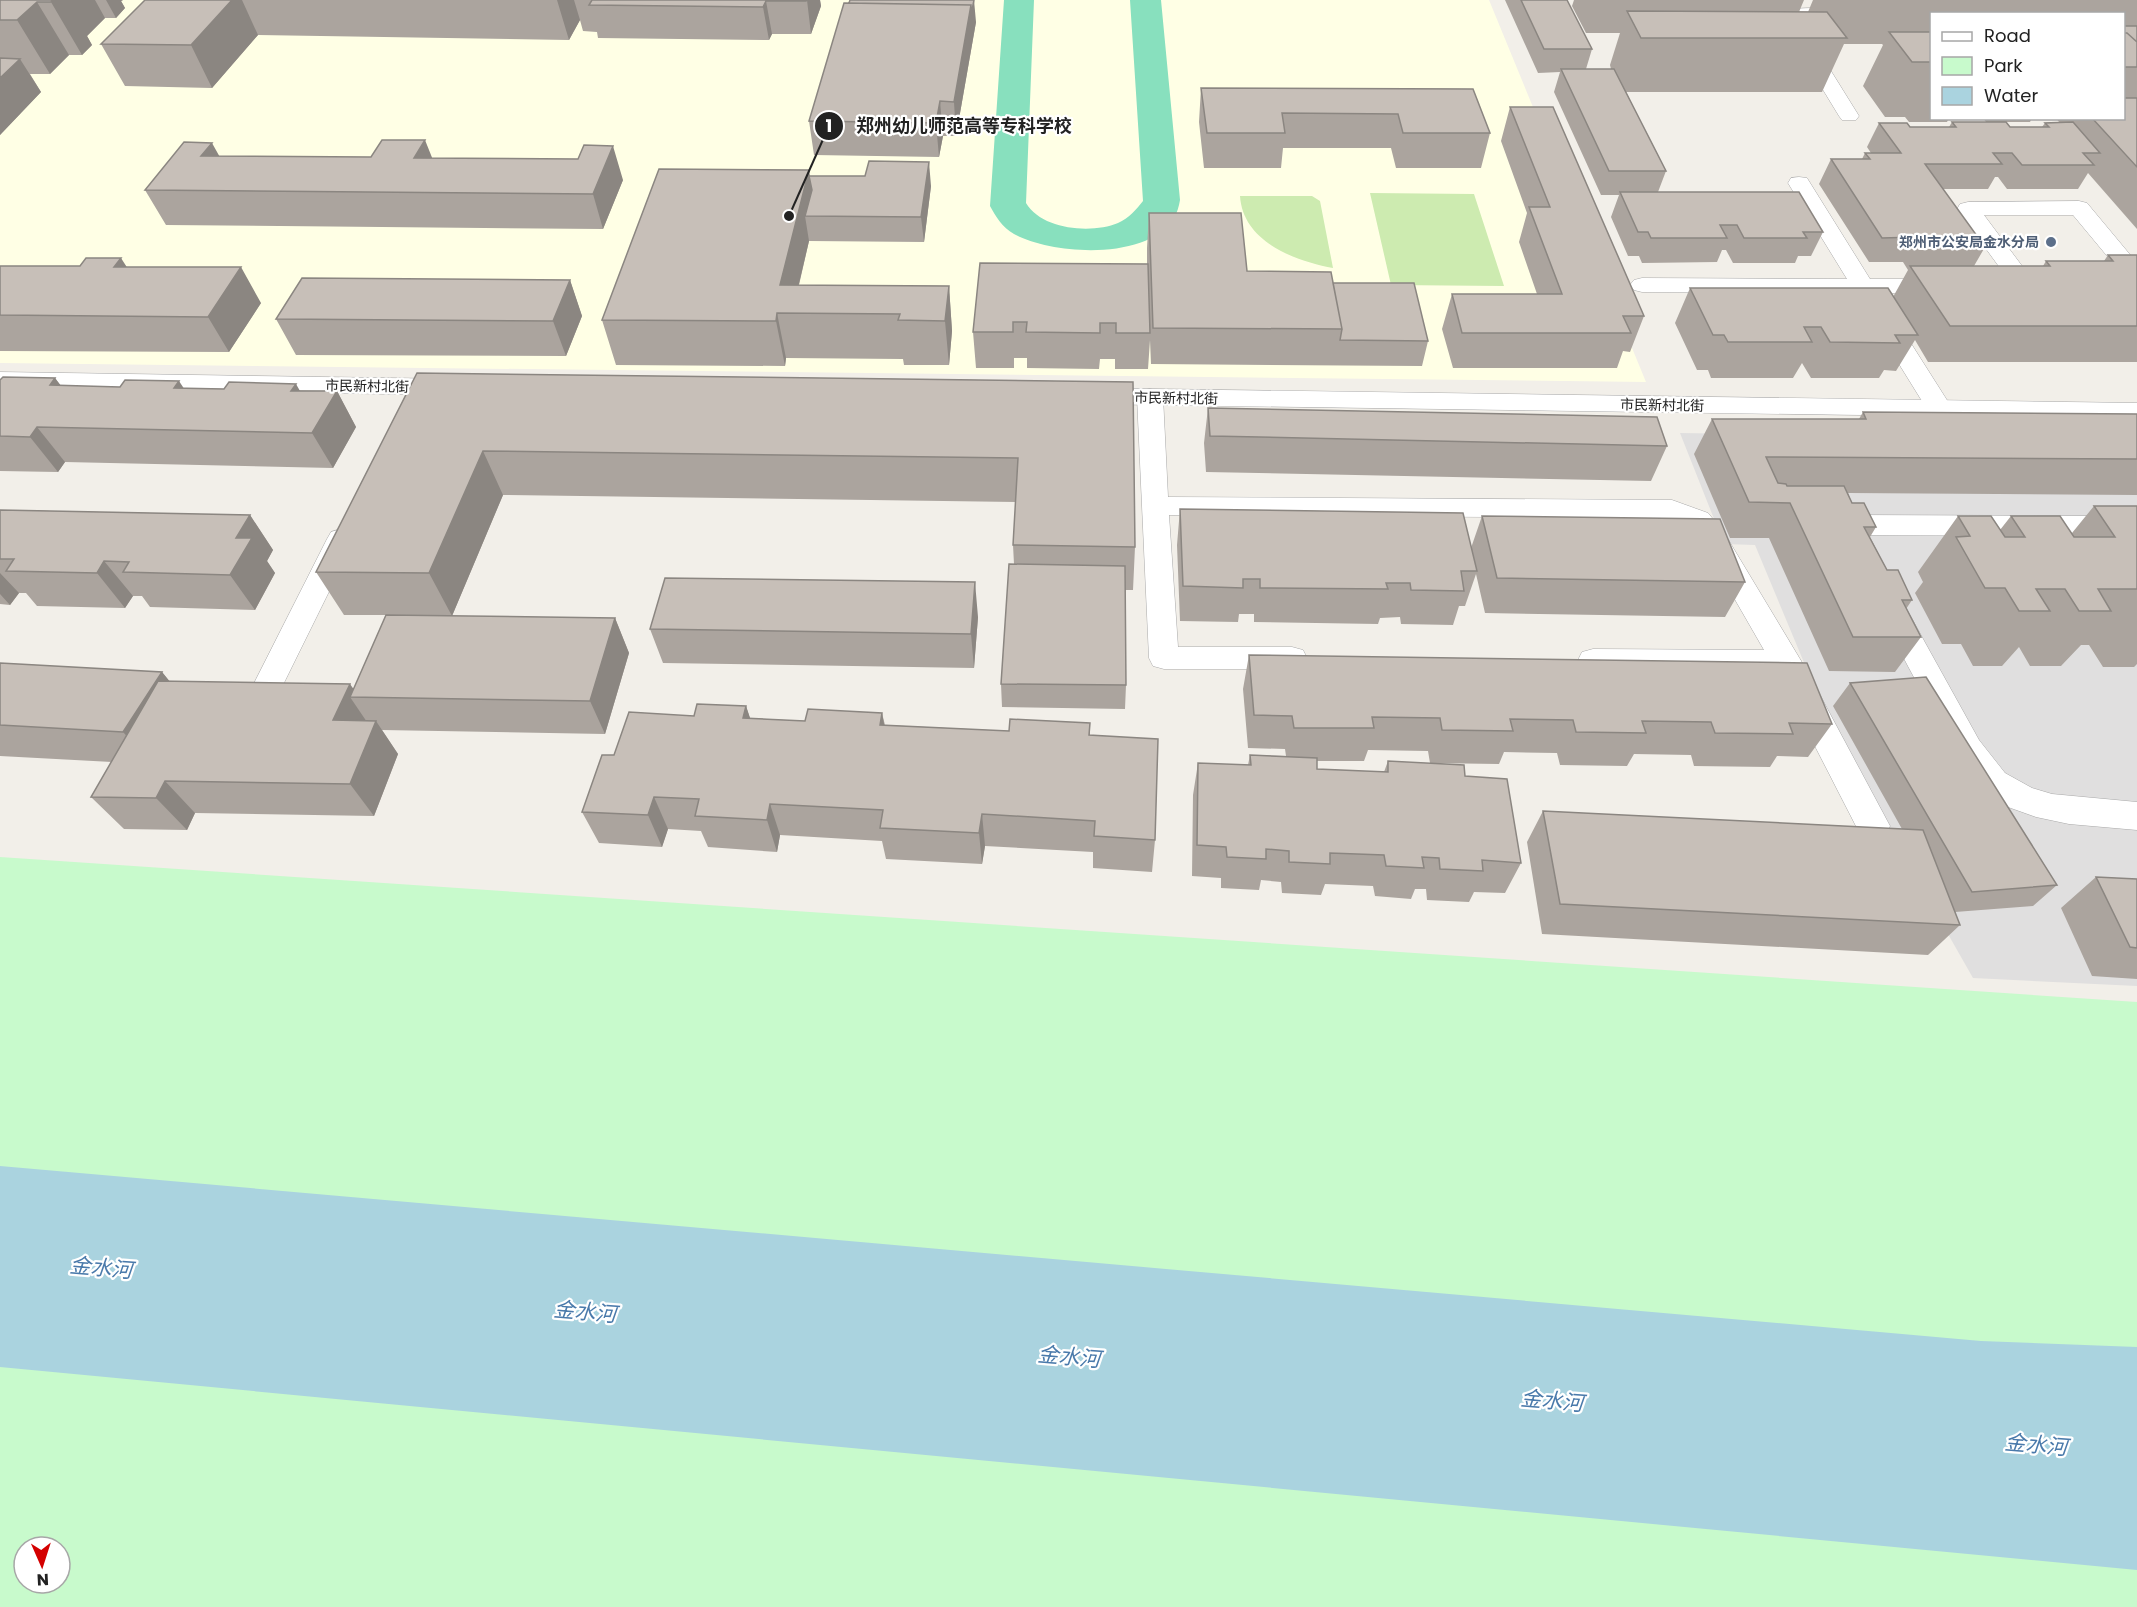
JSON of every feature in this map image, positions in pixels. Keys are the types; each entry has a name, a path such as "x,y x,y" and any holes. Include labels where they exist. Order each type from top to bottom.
{"street":[{"path":"1849,117 1786,16 1796,11 1849,10 1869,4 1873,0"},
{"path":"1799,183 1939,408"},
{"path":"1990,286 2025,286 1968,208 2079,208 2135,275 2111,275"},
{"path":"2017,275 2040,275"},
{"path":"1642,285 1967,286"},
{"name":"市民新村北街","path":"0,381 412,397 477,387"},
{"name":"市民新村北街","path":"1067,396 2137,411"},
{"path":"1150,397 1164,658 1319,658"},
{"path":"1789,407 1803,436"},
{"path":"1155,506 1672,509 1698,520 1713,538 1786,661 1873,826"},
{"path":"264,693 354,513"},
{"path":"1865,556 1843,514 2137,526"},
{"path":"1881,586 1968,749 1982,770 2004,790 2039,806 2137,816"},
{"path":"1570,660 1786,661"}],"shaded area":[{"path":"69,0 1489,0 1646,382 0,363 0,69"},
{"path":"1680,433 2137,440 2137,986 1973,978 1833,732 1755,545 1724,544"}],"green space":[{"path":"1004,0 1034,0 1026,203 1043,219 1055,224 1082,229 1118,223 1126,219 1143,201 1130,0 1161,0 1180,200 1174,218 1161,232 1143,242 1122,247 1074,250 1031,241 1014,234 997,218 990,206"},
{"path":"1370,193 1474,194 1504,286 1391,285"},
{"path":"1240,196 1312,196 1320,201 1333,268 1303,260 1273,247 1250,226 1243,212"},
{"path":"0,857 2137,1002 2137,1607 0,1607"}],"water":[{"name":"金水河","path":"0,1166 1981,1341 2137,1347 2137,1570 0,1367"}],"building":[{"path":"0,0 52,0 51,2 37,2 17,20 0,20"},
{"path":"145,0 232,0 191,45 101,44"},
{"path":"592,0 807,0 766,1 763,7 589,5"},
{"path":"850,0 974,0 971,15 971,5 849,3"},
{"path":"1521,0 1567,0 1592,49 1544,49"},
{"path":"844,3 971,5 954,102 940,101 936,123 809,121"},
{"path":"1627,11 1827,12 1847,38 1641,38"},
{"path":"2125,26 2137,26 2137,42 2125,33"},
{"path":"1889,32 1930,32 1930,62 1912,62"},
{"path":"2125,33 2137,42 2137,67 2125,67"},
{"path":"0,58 20,59 0,78"},
{"path":"1561,69 1614,69 1666,171 1609,171"},
{"path":"1201,88 1473,89 1490,133 1403,133 1398,114 1282,113 1285,133 1207,133"},
{"path":"2125,98 2137,98 2137,167 2094,120 2125,120"},
{"path":"1510,107 1553,107 1644,316 1623,316 1631,333 1462,333 1452,294 1562,294 1529,207 1550,207"},
{"path":"1952,122 2006,122 2010,127 2049,127 2045,123 2073,122 2100,153 2083,153 2094,165 2022,165 2012,153 1993,153 2002,164 1925,164 1985,247 1924,247 1917,237 1882,238 1831,159 1870,159 1865,153 1901,153 1879,123 1907,123 1910,127 1956,127"},
{"path":"382,140 425,140 414,158 578,159 584,145 613,146 593,194 145,190 184,142 212,143 201,156 371,157"},
{"path":"869,161 929,162 921,217 805,216 812,190 809,176 865,176"},
{"path":"659,169 809,170 780,285 949,286 945,321 898,320 900,314 777,313 776,321 602,320"},
{"path":"1620,192 1799,192 1823,232 1803,232 1807,238 1744,238 1737,225 1720,225 1727,238 1651,238 1648,232 1638,232"},
{"path":"1149,213 1241,213 1247,271 1331,272 1342,329 1153,328"},
{"path":"2108,255 2137,255 2137,326 1950,326 1910,266 2050,266 2046,261 2113,261"},
{"path":"86,258 121,258 114,267 241,267 208,317 0,315 0,266 80,266"},
{"path":"980,263 1148,264 1150,333 1116,333 1116,323 1100,323 1100,333 1026,332 1027,322 1013,322 1013,332 973,332"},
{"path":"302,278 570,280 553,321 276,319"},
{"path":"1333,283 1414,283 1428,341 1340,340 1342,329"},
{"path":"1690,288 1888,288 1918,335 1895,335 1900,343 1830,342 1821,327 1804,327 1812,342 1728,342 1724,335 1713,335"},
{"path":"417,373 1133,382 1135,547 1013,545 1018,458 483,451 429,573 316,572"},
{"path":"3,377 55,378 50,385 120,387 125,380 179,381 174,388 224,389 229,382 296,384 291,391 337,391 312,433 37,427 30,437 0,436 0,380"},
{"path":"1208,408 1657,417 1667,446 1210,436"},
{"path":"1863,412 2137,414 2137,459 1766,457 1778,483 1787,486 1844,486 1852,503 1864,503 1876,527 1864,527 1887,570 1898,570 1912,600 1902,600 1921,637 1853,637 1790,503 1749,502 1712,419 1866,419"},
{"path":"2094,506 2137,506 2137,589 2098,589 2111,611 2079,611 2065,589 2036,589 2050,611 2019,611 2005,588 1985,588 1956,537 1970,536 1958,516 1991,516 2005,537 2025,537 2011,516 2060,516 2074,537 2115,537"},
{"path":"1180,509 1463,513 1477,571 1461,571 1464,591 1411,590 1410,583 1386,583 1388,589 1260,588 1260,579 1243,579 1243,588 1183,586"},
{"path":"0,510 250,515 236,538 252,538 230,575 123,572 129,562 104,561 97,573 6,571 14,559 0,559"},
{"path":"1482,516 1720,519 1745,582 1497,578"},
{"path":"1009,564 1125,566 1126,685 1001,684"},
{"path":"665,578 975,582 971,634 650,629"},
{"path":"386,615 615,618 590,701 350,697"},
{"path":"1249,655 1807,663 1832,724 1789,723 1793,734 1715,733 1711,722 1642,721 1646,733 1576,732 1573,720 1510,719 1513,731 1442,730 1440,718 1372,717 1374,728 1294,728 1292,716 1254,715"},
{"path":"0,663 162,672 123,732 0,725"},
{"path":"1926,677 2057,885 1972,892 1850,683"},
{"path":"158,681 350,684 333,720 376,721 350,784 165,781 156,798 91,797"},
{"path":"697,704 746,706 743,718 805,721 808,709 882,713 880,725 1009,731 1010,719 1090,723 1089,735 1158,739 1155,840 1094,836 1095,821 982,814 979,833 880,828 883,810 770,804 767,820 695,816 699,799 654,797 648,815 582,812 602,755 614,755 629,712 694,716"},
{"path":"1250,755 1317,758 1317,769 1388,772 1388,761 1464,765 1465,776 1507,779 1521,863 1482,860 1483,871 1440,869 1439,858 1422,857 1424,868 1386,866 1384,855 1330,853 1330,864 1289,862 1289,851 1266,849 1266,859 1227,857 1226,847 1197,845 1198,763 1251,765"},
{"path":"1543,811 1923,830 1960,925 1560,904"},
{"path":"2096,877 2137,879 2137,948 2130,947"}],"place":[{"name":"郑州幼儿师范高等专科学校","path":"789,216"},
{"name":"郑州市公安局金水分局","path":"2051,242"}]}
